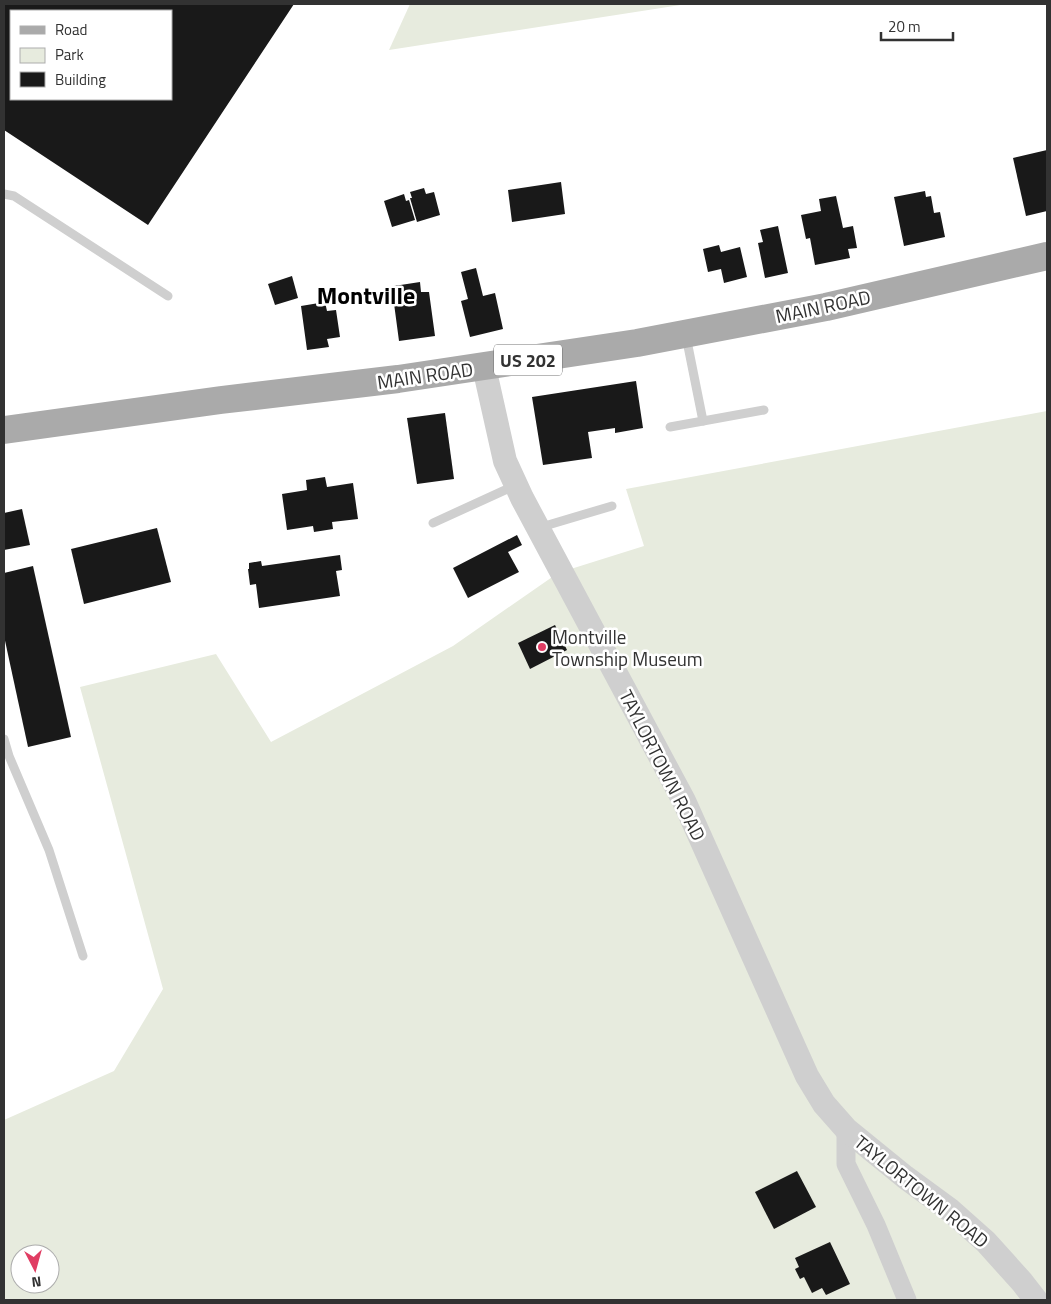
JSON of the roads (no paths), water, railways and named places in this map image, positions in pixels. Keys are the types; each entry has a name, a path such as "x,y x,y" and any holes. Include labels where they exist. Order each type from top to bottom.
{"main road":[{"name":"MAIN ROAD","path":"4,430 484,367 685,334 826,306 1047,256"}],"street":[{"name":"TAYLORTOWN ROAD","path":"484,367 505,461 538,528 684,801 807,1076 824,1104 846,1129 905,1177 950,1210 986,1242 1036,1300"},
{"name":"TAYLORTOWN ROAD","path":"846,1129 846,1164 876,1225 907,1300"}],"lane":[{"path":"4,194 14,196 168,296"},
{"path":"685,334 703,421"},
{"path":"670,427 764,410"},
{"path":"433,523 516,485"},
{"path":"538,528 612,506"},
{"path":"4,738 9,756 49,850 83,956"}],"place":[{"name":"Montville Township Museum","path":"542,647"}],"district":[{"name":"Montville","path":"366,295"}]}
